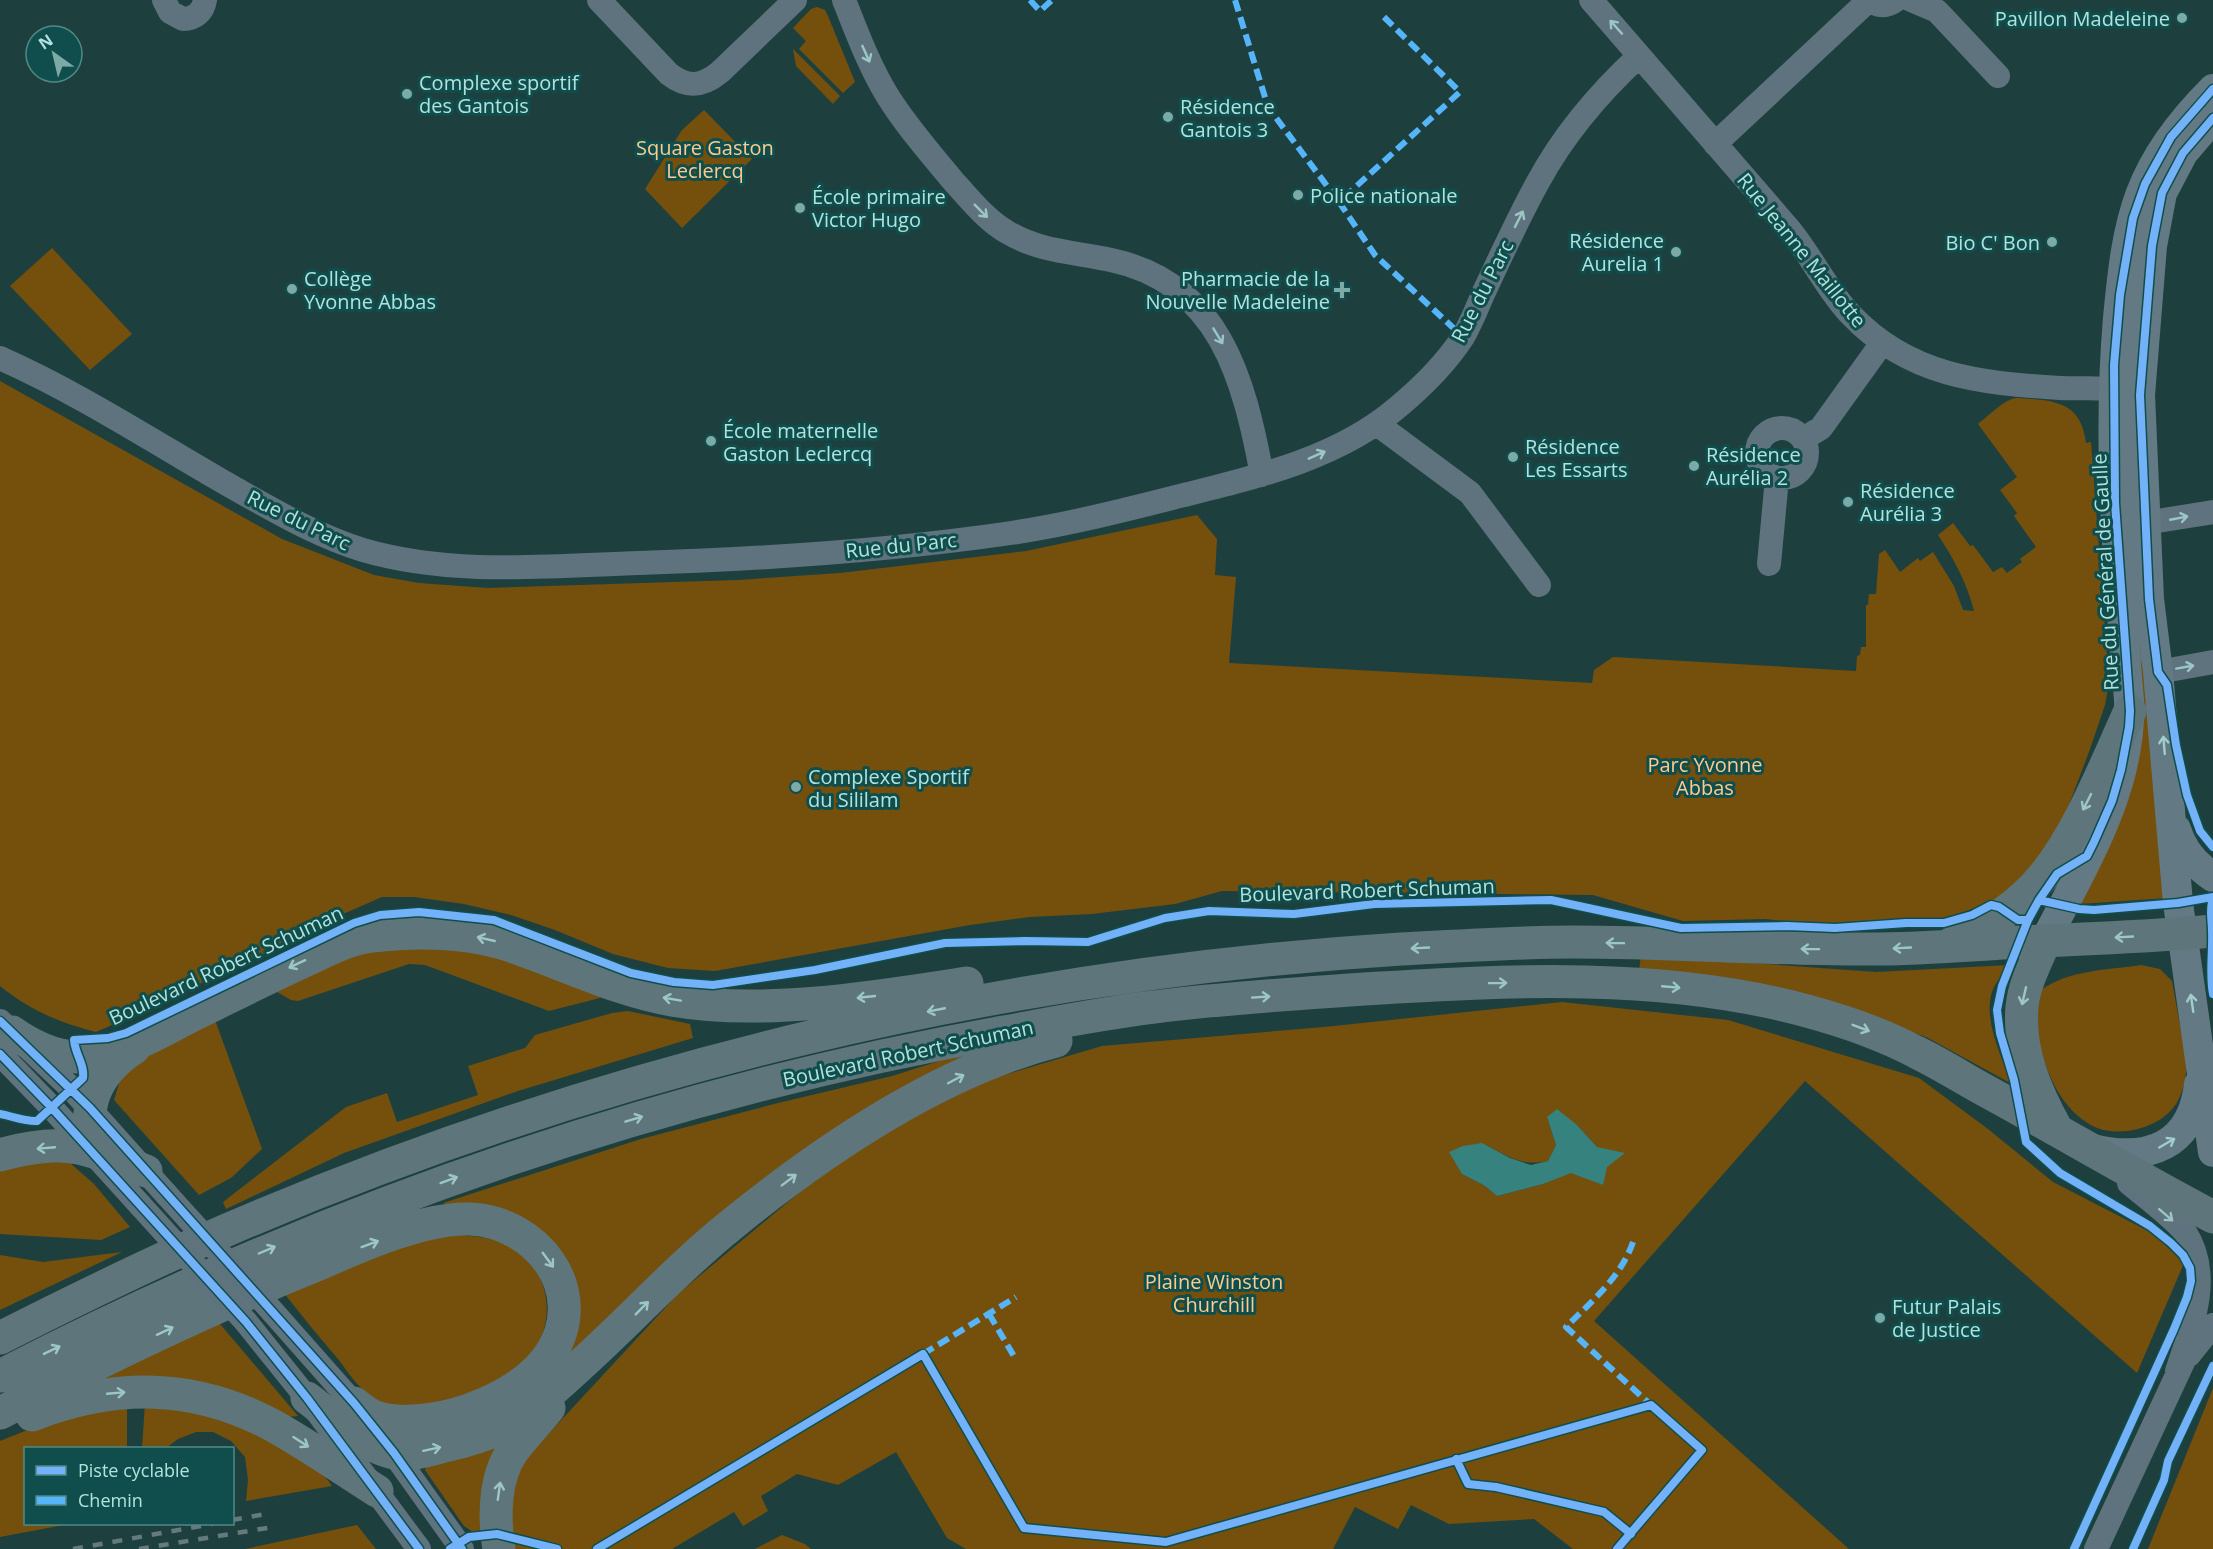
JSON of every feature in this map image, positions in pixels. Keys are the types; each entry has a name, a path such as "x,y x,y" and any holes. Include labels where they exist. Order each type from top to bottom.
{"highway":[{"path":"1945,946 2004,912 2041,878 2071,833 2130,711"},
{"path":"4,1036 23,1040 51,1053 78,1057 104,1054 153,1035 292,966 339,946 367,936 394,933 474,936 510,946 586,976 633,991 672,1000 717,1005 814,1002 1140,960 1211,956 1300,956"},
{"name":"Boulevard Robert Schuman","path":"0,1338 150,1264 304,1198 502,1125 660,1076 799,1040 990,1000 1114,978 1300,956 1400,949 1554,942 1837,949 2198,933"},
{"path":"2045,941 2025,990 2022,1024 2024,1044 2033,1081 2057,1130"},
{"name":"Boulevard Robert Schuman","path":"0,1376 127,1313 258,1253 418,1191 582,1134 749,1086 875,1057 1096,1016 1203,1002 1472,983 1570,982 1670,987 1766,1001 1808,1011 1881,1036 1918,1053 2213,1216"},
{"path":"307,1398 364,1440 380,1449 394,1453 404,1454 429,1450 482,1436 500,1428 542,1400 615,1335 718,1235 814,1162 858,1132 966,1073 999,1059 1024,1050 1203,1002"},
{"path":"92,1151 89,1138 93,1093 105,1073 130,1050 153,1035"},
{"path":"0,1155 14,1151 68,1146 92,1151 156,1183"},
{"path":"0,1413 147,1339 265,1286 343,1254 419,1227 455,1219 484,1221 502,1226 533,1242 550,1262 561,1285 562,1326 550,1353 532,1375 496,1398 446,1417 412,1421 373,1416 354,1403"},
{"path":"499,1549 498,1500 504,1467 511,1453 615,1335"},
{"path":"0,1427 68,1402 111,1393 152,1392 197,1398 248,1414 270,1424 377,1491"}],"main road":[{"name":"Rue du Général de Gaulle","path":"2045,941 2112,801 2125,756 2130,711 2115,503 2114,365 2120,295 2129,238 2140,195 2151,171 2171,137 2213,89"},
{"name":"Rue du Général de Gaulle","path":"2213,118 2175,166 2162,193 2155,222 2145,311 2140,395 2149,599 2170,803 2198,933 2201,1061 2213,1152"},
{"path":"2170,803 2181,844 2194,862 2213,877"},
{"path":"2090,1149 2111,1153 2141,1153 2162,1147 2177,1137 2188,1123 2195,1103 2201,1061"}],"street":[{"path":"164,0 170,12 183,19 197,15 204,7 205,0"},
{"path":"599,0 675,79 694,85 706,82 720,72 795,0"},
{"path":"844,0 872,68 894,105 947,174 993,222 1006,232 1038,246 1059,252 1111,260 1157,275 1174,285 1197,306 1221,341 1238,379 1253,428 1262,475"},
{"name":"Rue Jeanne Maillotte","path":"1591,0 1802,245 1841,305 1882,343 1916,363 1947,374 2060,388 2114,389"},
{"path":"1715,144 1869,0 1879,6 1896,0"},
{"path":"1911,0 1929,6 1940,14 1998,76"},
{"name":"Rue du Parc","path":"0,358 134,430 290,519 360,549 393,557 460,566 514,567 754,559 952,540 1066,523 1143,506 1262,475 1308,458 1377,424 1423,384 1463,337 1512,231 1554,154 1591,105 1640,56"},
{"path":"1803,439 1821,428 1882,343"},
{"name":"Rue du Général de Gaulle","path":"2114,389 2123,390 2128,397 2143,632 2158,672"},
{"path":"1377,424 1470,493 1539,585"},
{"path":"1782,428 1798,433 1803,439 1807,456 1800,471 1785,478 1777,478 1763,470 1758,463 1758,447 1761,439 1774,429 1782,428"},
{"path":"1769,564 1777,478"},
{"path":"2145,523 2213,512"},
{"path":"2158,672 2213,662"},
{"path":"4,1036 90,1108 272,1311 354,1403 394,1453 462,1549"},
{"path":"4,1036 92,1151 246,1323 307,1398 419,1549"},
{"path":"2090,1149 2177,1224 2192,1242 2200,1258 2204,1273 2202,1296 2177,1371"},
{"path":"2096,1549 2177,1371 2213,1306"},
{"path":"2177,1371 2213,1325"}],"green space":[{"path":"817,7 825,10 855,82 843,93 799,49 806,41 793,28 811,9"},
{"path":"793,49 840,96 833,104 796,66"},
{"name":"Square Gaston Leclercq","path":"704,110 752,159 682,228 645,189 682,130"},
{"path":"52,248 132,334 90,370 10,286"},
{"name":"Complexe Sportif du Sililam","path":"0,381 282,539 374,575 419,583 488,588 738,580 840,573 1026,551 1197,515 1217,539 1215,575 1236,577 1229,663 1592,683 1594,670 1613,657 1856,671 1857,656 1860,655 1861,647 1866,647 1866,605 1868,605 1869,594 1876,594 1879,554 1885,550 1900,572 1918,558 1920,561 1933,552 1954,586 1963,610 1974,611 1959,571 1938,535 1953,523 1993,572 2002,567 2007,573 2022,562 2020,559 2036,547 2014,516 2017,513 2000,490 2017,477 1978,424 1999,406 2012,399 2042,400 2061,405 2075,414 2084,431 2086,443 2091,442 2109,682 2105,705 2090,749 2061,826 2049,850 1998,899 1942,920 1911,918 1866,924 1819,924 1765,919 1683,921 1593,895 1222,891 1175,904 1092,914 1030,917 970,925 715,971 668,968 613,954 511,915 464,904 414,897 382,897 327,921 277,949 244,962 96,1032 45,1015 0,986"},
{"path":"2138,633 2151,685 2168,898 2079,904"},
{"path":"462,945 597,990 600,998 549,1011 425,965 409,964 298,1001 291,1000 270,988 375,948"},
{"path":"1641,955 1876,972 2010,965 1992,992 1990,1015 1995,1039 2012,1084 1928,1038 1835,1003 1639,971"},
{"path":"2141,965 2160,969 2172,981 2187,1064 2184,1085 2181,1095 2169,1113 2148,1126 2124,1131 2100,1129 2089,1124 2068,1106 2050,1075 2036,1035 2041,990 2052,983 2076,975"},
{"name":"Plaine Winston Churchill","path":"1562,1002 1728,1020 1919,1078 1988,1129 2053,1182 2154,1234 2184,1263 2137,1373 1805,1081 1594,1321 1849,1549 1573,1549 1534,1519 1449,1524 1411,1505 1398,1529 1355,1507 1333,1549 966,1549 947,1538 896,1452 838,1485 797,1474 761,1496 768,1511 743,1526 734,1512 672,1549 512,1549 508,1536 514,1471 679,1293 842,1157 974,1084 1102,1046 1324,1027","holes":["1547,1117 1577,1125 1597,1147 1603,1185 1571,1172 1543,1184 1497,1196 1485,1186 1462,1174 1488,1146 1524,1162 1548,1161 1556,1145"]},
{"path":"628,1011 690,1024 693,1038 518,1091 344,1153 226,1209 223,1202 346,1107 387,1093 397,1122 478,1095 468,1066 525,1048 535,1035 612,1013"},
{"path":"215,1020 262,1149 231,1178 199,1195 114,1100 121,1077 150,1051"},
{"path":"973,1052 949,1068 557,1377 507,1403 572,1291 458,1209 443,1203 641,1139 892,1076"},
{"path":"69,1162 94,1184 130,1227 101,1240 0,1234 0,1170 12,1163"},
{"path":"462,1235 498,1241 518,1251 530,1263 545,1292 547,1308 545,1324 532,1354 504,1378 441,1402 403,1407 384,1403 369,1395 355,1381 280,1288 393,1249"},
{"path":"122,1252 0,1310 0,1255 43,1262"},
{"path":"215,1318 298,1416 44,1399"},
{"path":"2213,1388 2213,1549 2148,1549"},
{"path":"145,1403 186,1410 207,1415 265,1438 310,1465 332,1486 246,1501 248,1480 245,1457 231,1441 213,1432 196,1432 178,1439 167,1447 142,1447"},
{"path":"127,1408 127,1447 24,1447 24,1525 64,1525 0,1537 0,1441 55,1419"},
{"path":"502,1435 489,1529 473,1532 464,1526 425,1470 427,1464"},
{"path":"357,1525 376,1549 245,1549"},
{"path":"782,1535 805,1544 811,1549 755,1549"}],"water":[{"path":"1557,1109 1577,1125 1597,1147 1625,1153 1607,1167 1603,1185 1571,1173 1543,1184 1497,1196 1485,1186 1462,1174 1449,1152 1463,1146 1482,1143 1510,1158 1531,1165 1548,1161 1556,1145 1547,1117"}],"railway":[{"path":"234,1520 271,1513"},
{"path":"73,1549 206,1525"},
{"path":"139,1549 273,1527"}],"marked path":[{"path":"1030,0 1040,11 1052,0"},
{"path":"1235,0 1268,107 1339,202"},
{"path":"1384,17 1460,92 1339,202 1375,255 1463,337"},
{"path":"1633,1242 1628,1255 1613,1277 1566,1327 1653,1407"},
{"path":"923,1354 1016,1297"},
{"path":"989,1314 1015,1358"}],"cycle path":[{"path":"2039,900 2057,874 2087,856 2112,801 2121,770 2130,711 2115,503 2114,365 2120,295 2133,218 2145,184 2171,137 2213,89"},
{"path":"2213,118 2183,153 2162,193 2152,246 2140,395 2149,599 2158,672 2167,685 2176,745 2187,795 2200,831 2213,847"},
{"path":"0,1114 37,1121 83,1078 83,1069 74,1040 108,1038 126,1033 354,923 380,915 419,912 494,920 631,973 674,982 713,985 815,970 945,943 1088,942 1165,918 1209,911 1294,914 1374,904 1551,900 1681,928 1787,926 1835,928 1944,923 1972,915 1991,905 1999,907 2018,920 2028,920 2039,900 2094,910 2178,903 2213,897"},
{"path":"2213,898 2211,911 2213,994"},
{"path":"2028,920 2002,986 1997,1010 2000,1033 2014,1080 2026,1142 2060,1173 2150,1226 2171,1243 2183,1255 2190,1268 2191,1281 2174,1329 2074,1549"},
{"path":"0,1021 90,1108 354,1403 394,1453 462,1549"},
{"path":"0,1054 246,1322 307,1398 419,1549"},
{"path":"597,1549 923,1354 1024,1528 1166,1542 1651,1405 1702,1450 1617,1549"},
{"path":"2133,1549 2164,1480 2168,1461 2213,1366"},
{"path":"1456,1459 1468,1484 1496,1487 1604,1512 1631,1534"},
{"path":"450,1549 469,1537 497,1534 557,1549"}],"place":[{"name":"Pavillon Madeleine","path":"2182,18"},
{"name":"Complexe sportif des Gantois","path":"407,94"},
{"name":"Résidence Gantois 3","path":"1168,117"},
{"name":"Police nationale","path":"1298,195"},
{"name":"École primaire Victor Hugo","path":"800,208"},
{"name":"Bio C' Bon","path":"2052,242"},
{"name":"Résidence Aurelia 1","path":"1676,252"},
{"name":"Collège Yvonne Abbas","path":"292,289"},
{"name":"Pharmacie de la Nouvelle Madeleine","path":"1342,290"},
{"name":"École maternelle Gaston Leclercq","path":"711,441"},
{"name":"Résidence Les Essarts","path":"1513,457"},
{"name":"Résidence Aurélia 2","path":"1694,466"},
{"name":"Résidence Aurélia 3","path":"1848,502"},
{"name":"Complexe Sportif du Sililam","path":"796,787"},
{"name":"Futur Palais de Justice","path":"1880,1318"}],"park label":[{"name":"Parc Yvonne Abbas","path":"1705,776"}]}
